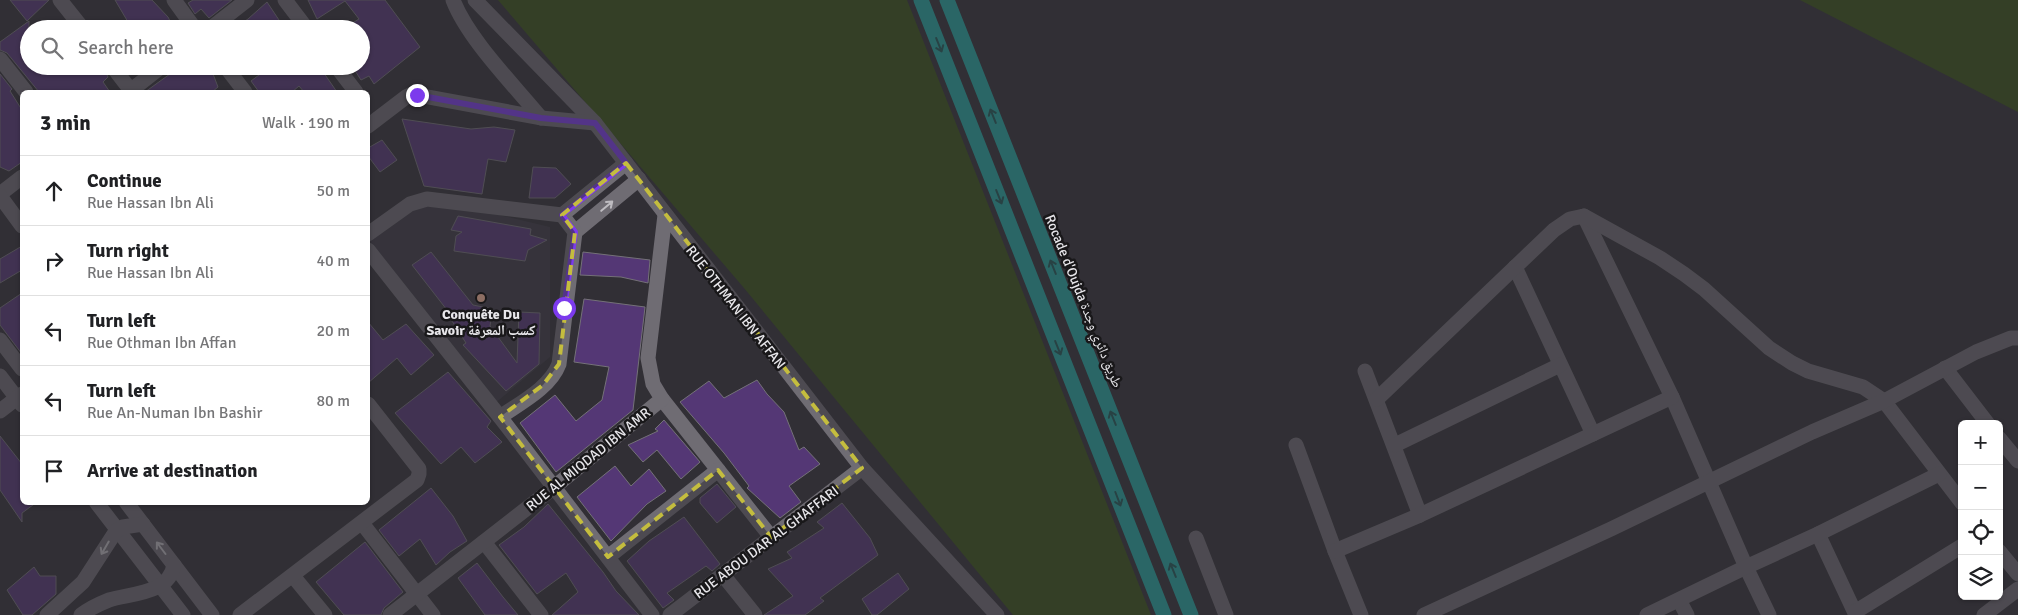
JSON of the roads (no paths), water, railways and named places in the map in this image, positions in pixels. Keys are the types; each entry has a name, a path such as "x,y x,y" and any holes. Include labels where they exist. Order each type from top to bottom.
{"highway":[{"path":"921,0 1164,615"},
{"name":"Rocade d'Oujda طريق دائري وجدة","path":"948,0 1191,615"}],"street":[{"path":"60,0 76,20"},
{"path":"174,0 188,20"},
{"path":"221,20 247,0"},
{"path":"285,0 300,20"},
{"path":"453,0 477,40 541,118"},
{"name":"RUE OTHMAN IBN AFFAN","path":"475,0 595,123 862,468 997,615"},
{"path":"0,59 24,90"},
{"path":"119,75 130,90"},
{"path":"133,90 151,75"},
{"path":"231,75 243,90"},
{"path":"343,75 354,90"},
{"path":"371,117 412,94 541,118 595,123"},
{"path":"562,215 626,163"},
{"path":"20,179 0,195 20,223"},
{"path":"500,417 544,385 557,370 575,232 639,179"},
{"path":"370,233 410,204 427,199 562,215 575,232"},
{"name":"RUE AL MIQDAD IBN AMR","path":"390,615 553,488 662,399 653,384 648,358 665,215"},
{"path":"1584,216 1672,397 1746,567 1769,615"},
{"path":"1377,399 1562,224 1584,216 1684,274 1704,289 1769,348 1792,363 1808,371 1863,387 1884,401 1958,498"},
{"path":"370,253 500,417 652,615"},
{"path":"1515,268 1592,434"},
{"path":"1424,615 1812,432 1884,401 1945,368 1997,343 2010,338 2018,338"},
{"path":"0,340 20,365"},
{"path":"1394,445 1560,364"},
{"path":"1945,368 1985,420"},
{"path":"1365,371 1420,515"},
{"path":"0,376 20,398"},
{"path":"1335,551 1420,515 1672,397"},
{"path":"662,399 771,537"},
{"path":"0,411 20,400"},
{"path":"240,615 362,523 419,477 419,469 370,407"},
{"path":"2003,443 2018,461"},
{"path":"1296,445 1361,615"},
{"name":"RUE ABOU DAR AL GHAFFARI","path":"670,615 862,468"},
{"path":"608,557 718,470"},
{"path":"1647,615 1939,474"},
{"path":"98,505 116,531 183,615"},
{"path":"128,505 212,615"},
{"path":"362,523 433,615"},
{"path":"47,615 83,582 116,531 123,527 143,524"},
{"path":"1818,534 1856,614 1958,549"},
{"path":"1196,538 1226,615"},
{"path":"484,542 541,615"},
{"path":"2002,555 2018,574"},
{"path":"81,615 98,604 159,586 171,576 174,565"},
{"path":"722,575 755,615"},
{"path":"293,576 325,615"},
{"path":"1984,615 2018,590"},
{"path":"1679,600 1687,615"}],"place":[{"name":"Conquête Du Savoir كسب المعرفة","path":"481,298"}]}
